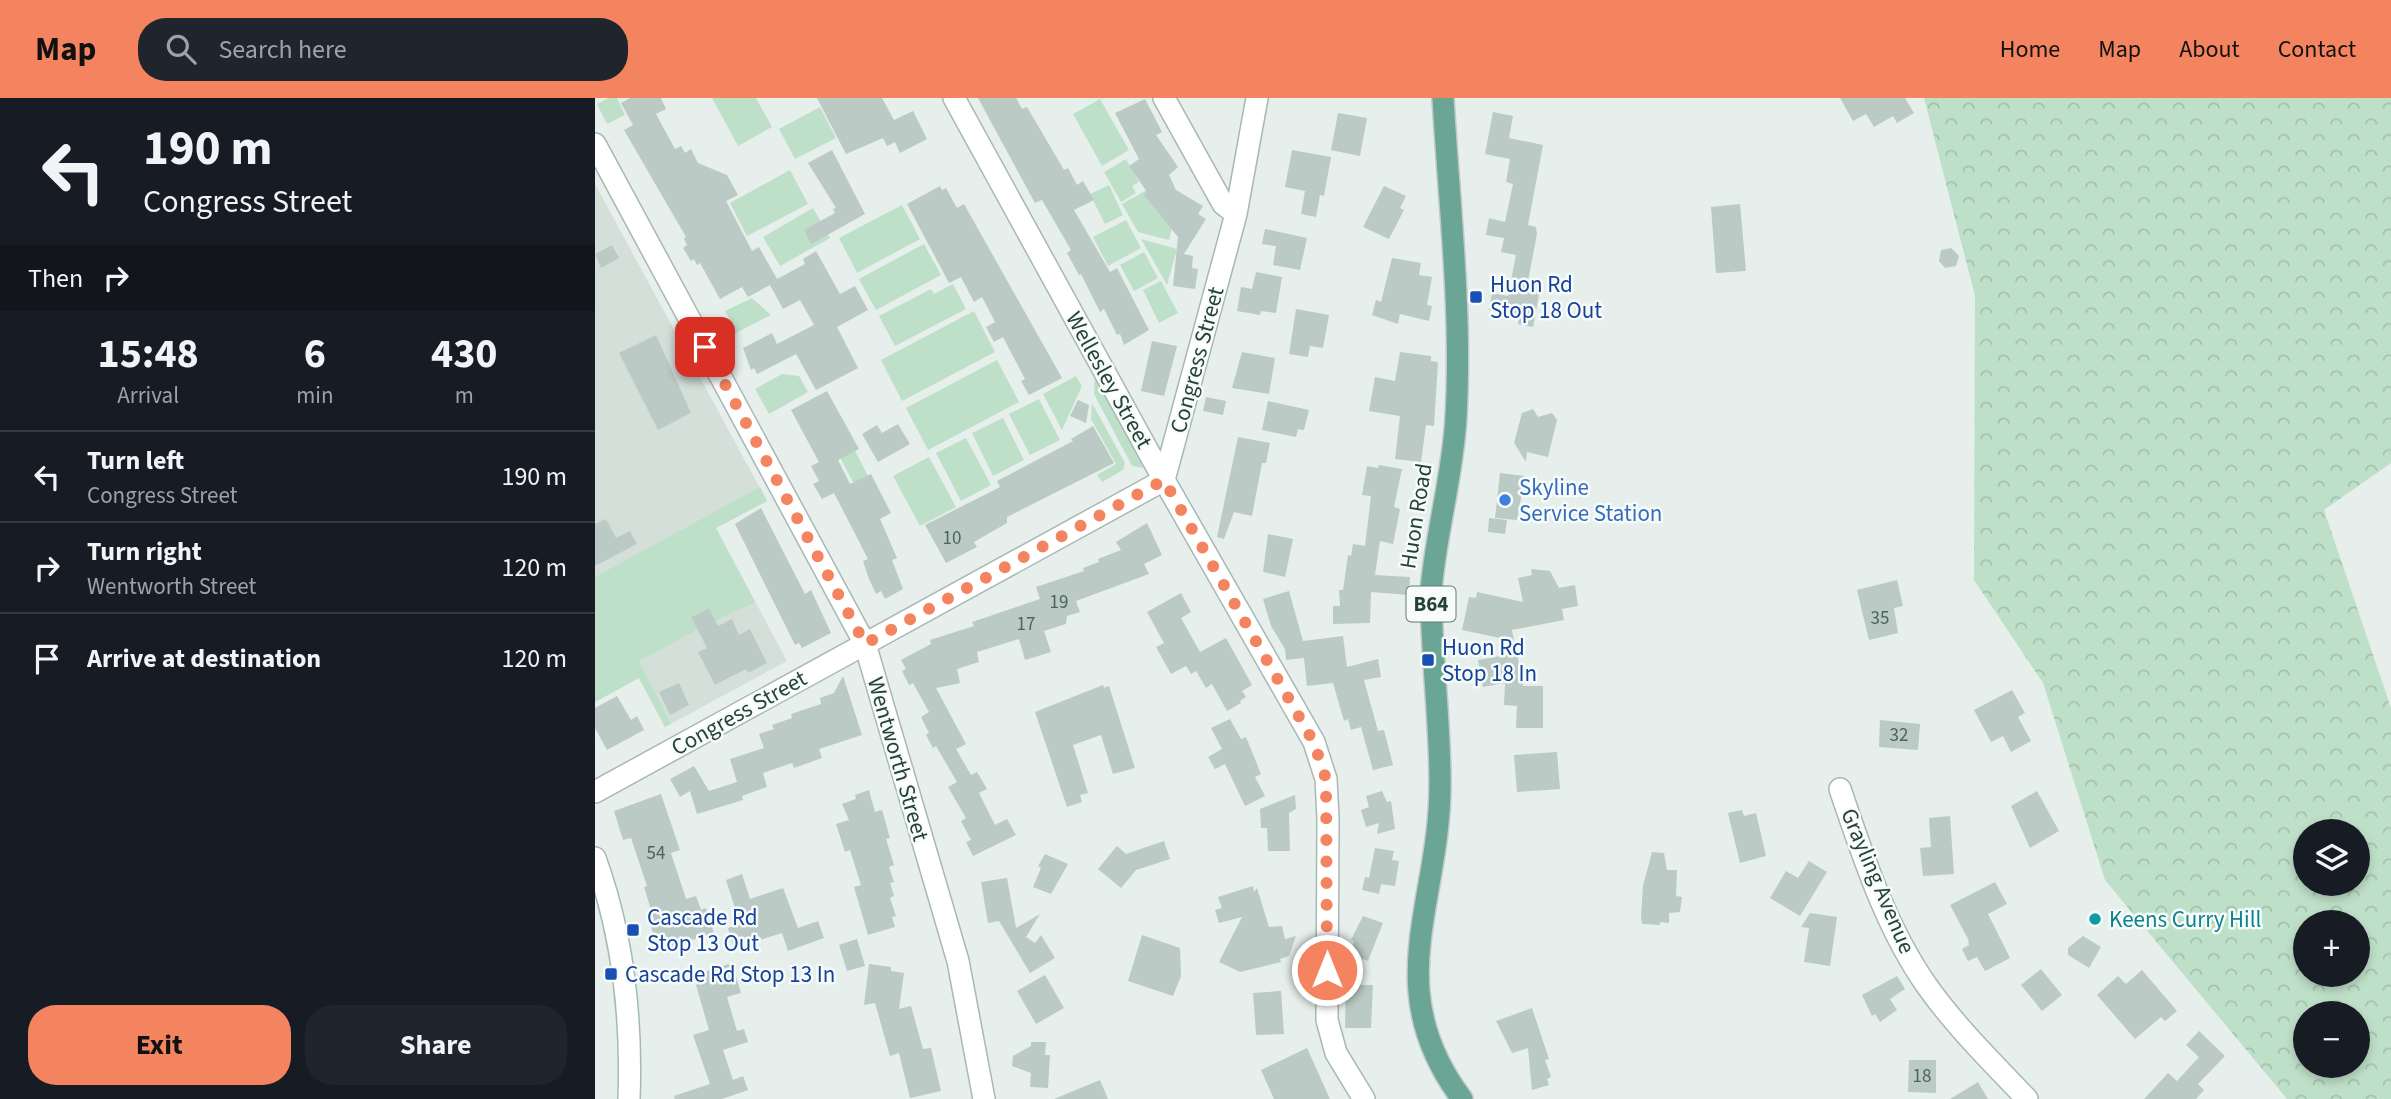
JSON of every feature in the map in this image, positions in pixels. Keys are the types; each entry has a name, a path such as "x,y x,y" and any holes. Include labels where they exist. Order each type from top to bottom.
{"main road":[{"name":"Huon Road","path":"1443,98 1457,384 1454,447 1431,590 1440,814 1420,938 1417,985 1419,1006 1429,1045 1462,1099"}],"street":[{"name":"Wellesley Street","path":"954,98 1164,480 1314,743 1326,779 1327,1020 1336,1053 1364,1099"},
{"path":"1164,98 1223,204 1236,214"},
{"name":"Congress Street","path":"595,792 1164,480 1236,214 1257,98"},
{"name":"Wentworth Street","path":"595,144 865,644 958,961 984,1099"},
{"name":"Grayling Avenue","path":"1840,789 1870,872 1903,946 1927,985 1949,1013 2028,1099"},
{"path":"595,858 610,906 624,979 629,1099"}],"shaded area":[{"path":"595,184 767,501 716,528 787,661 665,727 639,678 595,702"}],"green space":[{"path":"609,98 617,98 625,115 607,124 597,104"},
{"path":"712,98 756,98 772,127 738,146"},
{"path":"1924,98 2391,98 2391,463 2324,510 2391,708 2391,1099 2287,1099 2105,880 2043,683 1974,580 1975,296"},
{"path":"1100,99 1129,150 1102,166 1073,114"},
{"path":"820,107 836,138 795,159 779,129"},
{"path":"1126,159 1139,182 1132,186 1136,193 1121,202 1104,172"},
{"path":"790,170 808,204 747,236 730,203"},
{"path":"1109,185 1123,215 1105,224 1090,194"},
{"path":"1154,186 1176,212 1169,240 1138,232 1122,204"},
{"path":"902,205 920,239 857,273 839,238"},
{"path":"813,208 830,238 780,266 763,237"},
{"path":"1126,220 1141,248 1108,266 1093,237"},
{"path":"1141,239 1177,249 1167,285"},
{"path":"924,244 941,275 876,310 859,279"},
{"path":"1144,252 1158,278 1134,291 1120,265"},
{"path":"1161,281 1178,313 1159,323 1143,290"},
{"path":"953,284 966,309 895,346 879,316 931,289 934,294"},
{"path":"752,298 771,315 728,337 722,325 730,320 725,311"},
{"path":"974,311 995,352 902,401 881,360"},
{"path":"997,360 1019,402 928,450 906,408"},
{"path":"1095,371 1139,450 1143,468 1132,466 1094,394"},
{"path":"782,374 799,376 808,392 769,414 755,389"},
{"path":"1076,376 1082,386 1062,430 1043,394"},
{"path":"1039,399 1060,440 1030,455 1009,414"},
{"path":"1092,403 1125,463 1123,470 1102,482 1097,475 1116,464 1091,419"},
{"path":"1003,418 1024,460 993,476 972,433"},
{"path":"966,438 991,485 961,501 936,453"},
{"path":"849,439 868,476 854,484 834,446"},
{"path":"929,457 956,507 920,526 893,476"},
{"path":"760,487 767,501 716,528 755,602 715,621 709,608 692,616 697,630 639,661 671,724 665,727 639,678 595,702 595,577"}],"building":[{"path":"630,98 661,98 666,109 656,114 675,149 681,146 685,153 691,149 698,163 727,175 738,195 726,201 752,251 759,247 777,279 805,264 803,259 816,251 840,294 855,286 868,310 837,327 858,368 816,390 796,354 757,374 754,368 751,370 743,348 772,333 777,344 814,325 800,300 783,309 770,285 748,297 742,287 720,299 700,263 697,265 694,259 691,261 683,248 687,245 684,239 686,237 624,130 633,125 621,103"},
{"path":"817,98 882,98 894,120 913,111 927,139 900,153 895,142 887,146 883,138 846,154"},
{"path":"978,98 1016,98 1022,109 1027,107 1064,170 1068,168 1077,185 1083,181 1094,200 1074,210 1110,272 1117,268 1149,330 1124,345 1104,309 1100,312 1081,274 1079,275 1067,253 1071,250 1042,200 1035,203"},
{"path":"1840,98 1905,98 1914,113 1897,123 1893,116 1874,127 1866,114 1853,121"},
{"path":"1145,99 1162,132 1156,135 1178,167 1169,175 1176,190 1203,206 1198,214 1206,219 1184,254 1193,256 1192,268 1198,269 1195,289 1173,286 1178,237 1144,195 1147,192 1129,166 1139,159 1115,113"},
{"path":"1493,112 1513,116 1509,138 1543,145 1528,225 1536,227 1537,234 1528,281 1541,284 1533,327 1518,324 1519,319 1503,316 1504,313 1489,310 1492,293 1508,296 1516,255 1501,252 1504,238 1486,235 1489,218 1505,222 1513,184 1506,182 1510,159 1485,154"},
{"path":"1338,113 1367,118 1360,156 1331,150"},
{"path":"832,150 865,214 811,244 804,230 835,213 833,209 836,208 808,163"},
{"path":"1292,150 1331,157 1324,196 1320,195 1316,217 1301,214 1305,191 1285,187"},
{"path":"940,186 942,190 946,188 957,208 964,204 1062,378 1029,395 1021,381 1025,379 1003,337 994,342 986,327 995,322 982,297 974,302 961,277 949,283 907,204"},
{"path":"1384,186 1406,196 1400,208 1404,210 1389,239 1363,227"},
{"path":"1740,204 1746,271 1716,273 1711,207"},
{"path":"1265,229 1307,238 1300,270 1273,265 1276,246 1262,244"},
{"path":"612,245 619,258 601,268 595,254"},
{"path":"1951,248 1959,256 1956,266 1945,268 1939,261 1941,250"},
{"path":"1392,258 1421,263 1419,275 1432,277 1427,305 1432,306 1429,321 1400,314 1398,324 1372,315 1376,300 1381,302"},
{"path":"1256,272 1282,277 1276,313 1261,311 1260,315 1237,311 1241,287 1252,289"},
{"path":"1296,309 1329,315 1323,348 1310,346 1308,357 1289,354"},
{"path":"656,335 691,413 658,430 619,353"},
{"path":"1152,341 1177,346 1164,396 1141,391"},
{"path":"1242,352 1275,358 1269,394 1232,388"},
{"path":"1400,352 1431,356 1431,361 1438,362 1434,426 1426,425 1421,462 1395,459 1400,416 1369,411 1375,377 1395,381"},
{"path":"827,391 859,449 838,460 850,484 871,474 891,513 880,519 897,558 892,560 903,589 885,599 881,591 876,594 863,561 868,559 834,493 822,499 813,484 819,481 811,466 819,462 791,410"},
{"path":"1206,397 1226,401 1223,415 1203,411"},
{"path":"1078,400 1089,405 1086,423 1070,416"},
{"path":"1268,401 1309,410 1304,430 1298,429 1296,437 1262,430"},
{"path":"1533,409 1538,417 1552,413 1557,420 1548,457 1527,452 1526,462 1514,443 1522,413"},
{"path":"898,424 910,444 878,462 862,434 877,425 882,433"},
{"path":"1093,426 1114,463 1007,517 1007,523 974,542 977,547 946,563 925,525 1000,487 997,481 1073,441 1071,439"},
{"path":"1238,437 1270,443 1266,463 1262,463 1252,516 1234,512 1224,539 1217,537"},
{"path":"1379,465 1402,469 1394,507 1400,509 1393,544 1380,541 1375,575 1410,577 1409,595 1371,592 1370,623 1333,624 1333,606 1340,606 1339,590 1343,590 1348,555 1351,556 1353,544 1365,546 1371,496 1362,495 1367,466 1378,468"},
{"name":"Skyline Service Station","path":"1500,473 1525,476 1517,520 1495,518"},
{"path":"761,508 805,594 811,590 831,633 802,648 799,643 795,645 735,524"},
{"path":"1489,518 1507,520 1505,534 1488,532"},
{"path":"606,519 616,538 630,531 637,544 595,566 595,524"},
{"path":"1147,523 1162,555 1144,564 1149,574 1076,601 1080,612 1067,616 1066,624 1044,631 1051,652 1025,660 1019,639 977,652 979,662 957,669 960,683 936,688 966,744 956,749 971,775 977,772 987,789 979,793 995,825 1007,819 1016,835 973,856 966,842 971,840 961,821 966,818 948,787 957,782 936,746 933,748 926,735 929,733 921,717 929,712 913,683 909,685 902,671 906,669 901,660 931,644 930,640 974,626 972,622 1040,599 1036,587 1084,571 1083,568 1099,562 1098,559 1121,550 1116,542"},
{"path":"1268,534 1293,539 1285,577 1263,572"},
{"path":"1531,569 1550,571 1559,588 1575,585 1578,606 1562,609 1564,620 1512,630 1514,641 1462,630 1469,597 1476,598 1477,592 1523,602 1518,578 1532,575"},
{"path":"1897,580 1903,606 1894,608 1898,633 1869,640 1857,590"},
{"path":"1289,591 1303,641 1343,636 1347,667 1378,659 1381,677 1364,680 1378,731 1384,730 1393,765 1373,770 1361,727 1351,730 1348,719 1344,721 1333,683 1307,686 1304,658 1286,660 1285,649 1271,626 1263,599"},
{"path":"1181,593 1191,612 1181,618 1200,652 1226,638 1252,685 1242,691 1246,697 1241,703 1227,711 1212,684 1206,688 1196,671 1191,674 1186,666 1171,674 1156,647 1164,643 1147,612"},
{"path":"709,608 718,626 732,619 739,635 750,629 767,663 748,673 746,669 715,685 698,652 707,648 691,617"},
{"path":"1517,653 1523,686 1543,686 1543,728 1516,728 1517,706 1504,705 1505,683 1483,687 1478,660"},
{"path":"843,676 862,735 819,749 822,758 794,768 792,763 763,773 767,787 742,796 743,800 697,814 690,791 680,797 670,779 694,766 709,791 737,782 730,759 764,748 759,734 774,729 772,725 792,718 791,714 821,704 820,698 834,693"},
{"path":"679,683 689,705 670,715 659,692"},
{"path":"1103,685 1104,688 1109,686 1135,768 1113,774 1101,735 1073,745 1088,793 1080,795 1082,802 1067,807 1035,712"},
{"path":"2012,690 2025,713 2018,717 2031,741 2011,752 2003,736 1991,742 1974,710"},
{"path":"617,696 631,720 637,716 644,730 607,750 595,728 595,708"},
{"path":"1230,719 1241,739 1246,737 1261,774 1255,777 1265,796 1245,806 1225,764 1215,769 1208,757 1222,749 1211,728"},
{"path":"1880,720 1920,724 1918,750 1879,747"},
{"path":"1557,752 1560,789 1517,792 1514,755"},
{"path":"869,790 875,812 882,810 890,838 886,839 894,865 889,867 894,882 890,883 894,896 890,898 896,916 892,917 895,927 868,935 854,887 861,885 850,850 845,852 836,824 849,820 842,804"},
{"path":"1382,791 1387,802 1391,801 1395,829 1377,834 1379,823 1366,827 1361,810 1369,807 1366,796"},
{"path":"2037,791 2059,831 2030,848 2011,806"},
{"path":"661,794 680,850 671,853 686,899 696,896 701,910 706,908 714,933 659,950 650,924 655,923 644,887 647,886 631,838 623,840 614,811"},
{"path":"1295,795 1296,809 1289,813 1290,851 1268,851 1267,828 1261,828 1260,809"},
{"path":"1742,810 1744,816 1756,813 1766,856 1740,863 1728,813"},
{"path":"1950,816 1954,874 1923,876 1920,848 1931,847 1929,818"},
{"path":"1164,841 1170,859 1136,870 1121,888 1098,869 1117,846 1126,854"},
{"path":"1375,848 1394,851 1392,860 1399,861 1395,886 1381,884 1379,894 1362,890 1365,877 1369,878"},
{"path":"1652,852 1664,853 1667,870 1677,870 1676,896 1682,897 1680,912 1669,913 1669,923 1660,922 1660,925 1642,924 1641,918 1643,886"},
{"path":"1045,854 1068,864 1051,894 1033,887 1041,868 1038,866"},
{"path":"1809,861 1827,872 1800,916 1770,898 1786,871 1798,878"},
{"path":"742,874 750,899 783,888 798,928 818,921 824,938 788,951 782,933 734,948 728,928 740,924 726,880"},
{"path":"1007,878 1016,928 1040,914 1026,937 1035,943 1041,935 1055,958 1030,973 999,921 988,923 981,882"},
{"path":"1995,882 2007,904 1988,914 2010,958 1985,971 1977,957 1968,961 1962,949 1969,945 1968,939 1950,905"},
{"path":"1253,886 1254,892 1257,888 1269,927 1282,926 1285,939 1296,936 1289,956 1280,959 1281,962 1240,972 1219,962 1242,917 1219,923 1215,910 1222,908 1218,897"},
{"path":"1810,913 1837,917 1830,966 1804,962 1809,928 1801,927"},
{"path":"1363,916 1383,923 1368,961 1349,954 1354,941 1351,940"},
{"path":"1142,935 1180,948 1181,976 1173,996 1128,981"},
{"path":"2083,936 2101,947 2089,968 2068,955 2068,948"},
{"path":"857,939 865,966 847,971 839,945"},
{"path":"732,963 741,993 727,997 737,1031 744,1029 748,1042 723,1050 733,1080 743,1076 748,1090 722,1099 675,1099 674,1096 710,1084 693,1035 709,1030 696,985 704,982 701,973"},
{"path":"869,964 891,967 891,971 904,973 899,1009 911,1006 923,1049 931,1048 941,1091 910,1098 899,1053 890,1056 875,1003 864,1005"},
{"path":"2041,969 2062,995 2042,1011 2021,985"},
{"path":"2142,970 2177,1011 2165,1021 2161,1017 2135,1039 2097,995 2118,976 2126,984"},
{"path":"1045,975 1064,1008 1036,1024 1017,991"},
{"path":"1897,976 1905,989 1890,999 1897,1010 1880,1022 1875,1014 1872,1016 1862,995"},
{"path":"1346,985 1373,985 1371,1028 1345,1028"},
{"path":"1281,991 1284,1034 1256,1035 1253,993"},
{"path":"1532,1008 1549,1059 1545,1060 1551,1077 1547,1079 1549,1085 1532,1090 1528,1048 1512,1053 1496,1021"},
{"path":"2199,1031 2225,1056 2198,1084 2204,1090 2196,1099 2144,1099 2168,1073 2177,1081 2199,1057 2186,1045"},
{"path":"1031,1042 1046,1042 1045,1055 1050,1055 1048,1088 1030,1087 1031,1073 1012,1066 1013,1056 1031,1046"},
{"path":"1307,1048 1330,1099 1274,1099 1261,1070"},
{"path":"1909,1060 1936,1060 1936,1093 1908,1092"},
{"path":"1100,1080 1108,1099 1054,1099"},
{"path":"1978,1082 1988,1099 1950,1099"}],"place":[{"name":"Huon Rd Stop 18 Out","path":"1476,297"},
{"name":"Skyline Service Station","path":"1505,500"},
{"name":"Huon Rd Stop 18 In","path":"1428,660"},
{"name":"Keens Curry Hill","path":"2095,919"},
{"name":"Cascade Rd Stop 13 Out","path":"633,930"},
{"name":"Cascade Rd Stop 13 In","path":"611,974"}],"route":[{"path":"705,347 865,644 1164,480 1314,743 1326,779 1327,970"}]}
